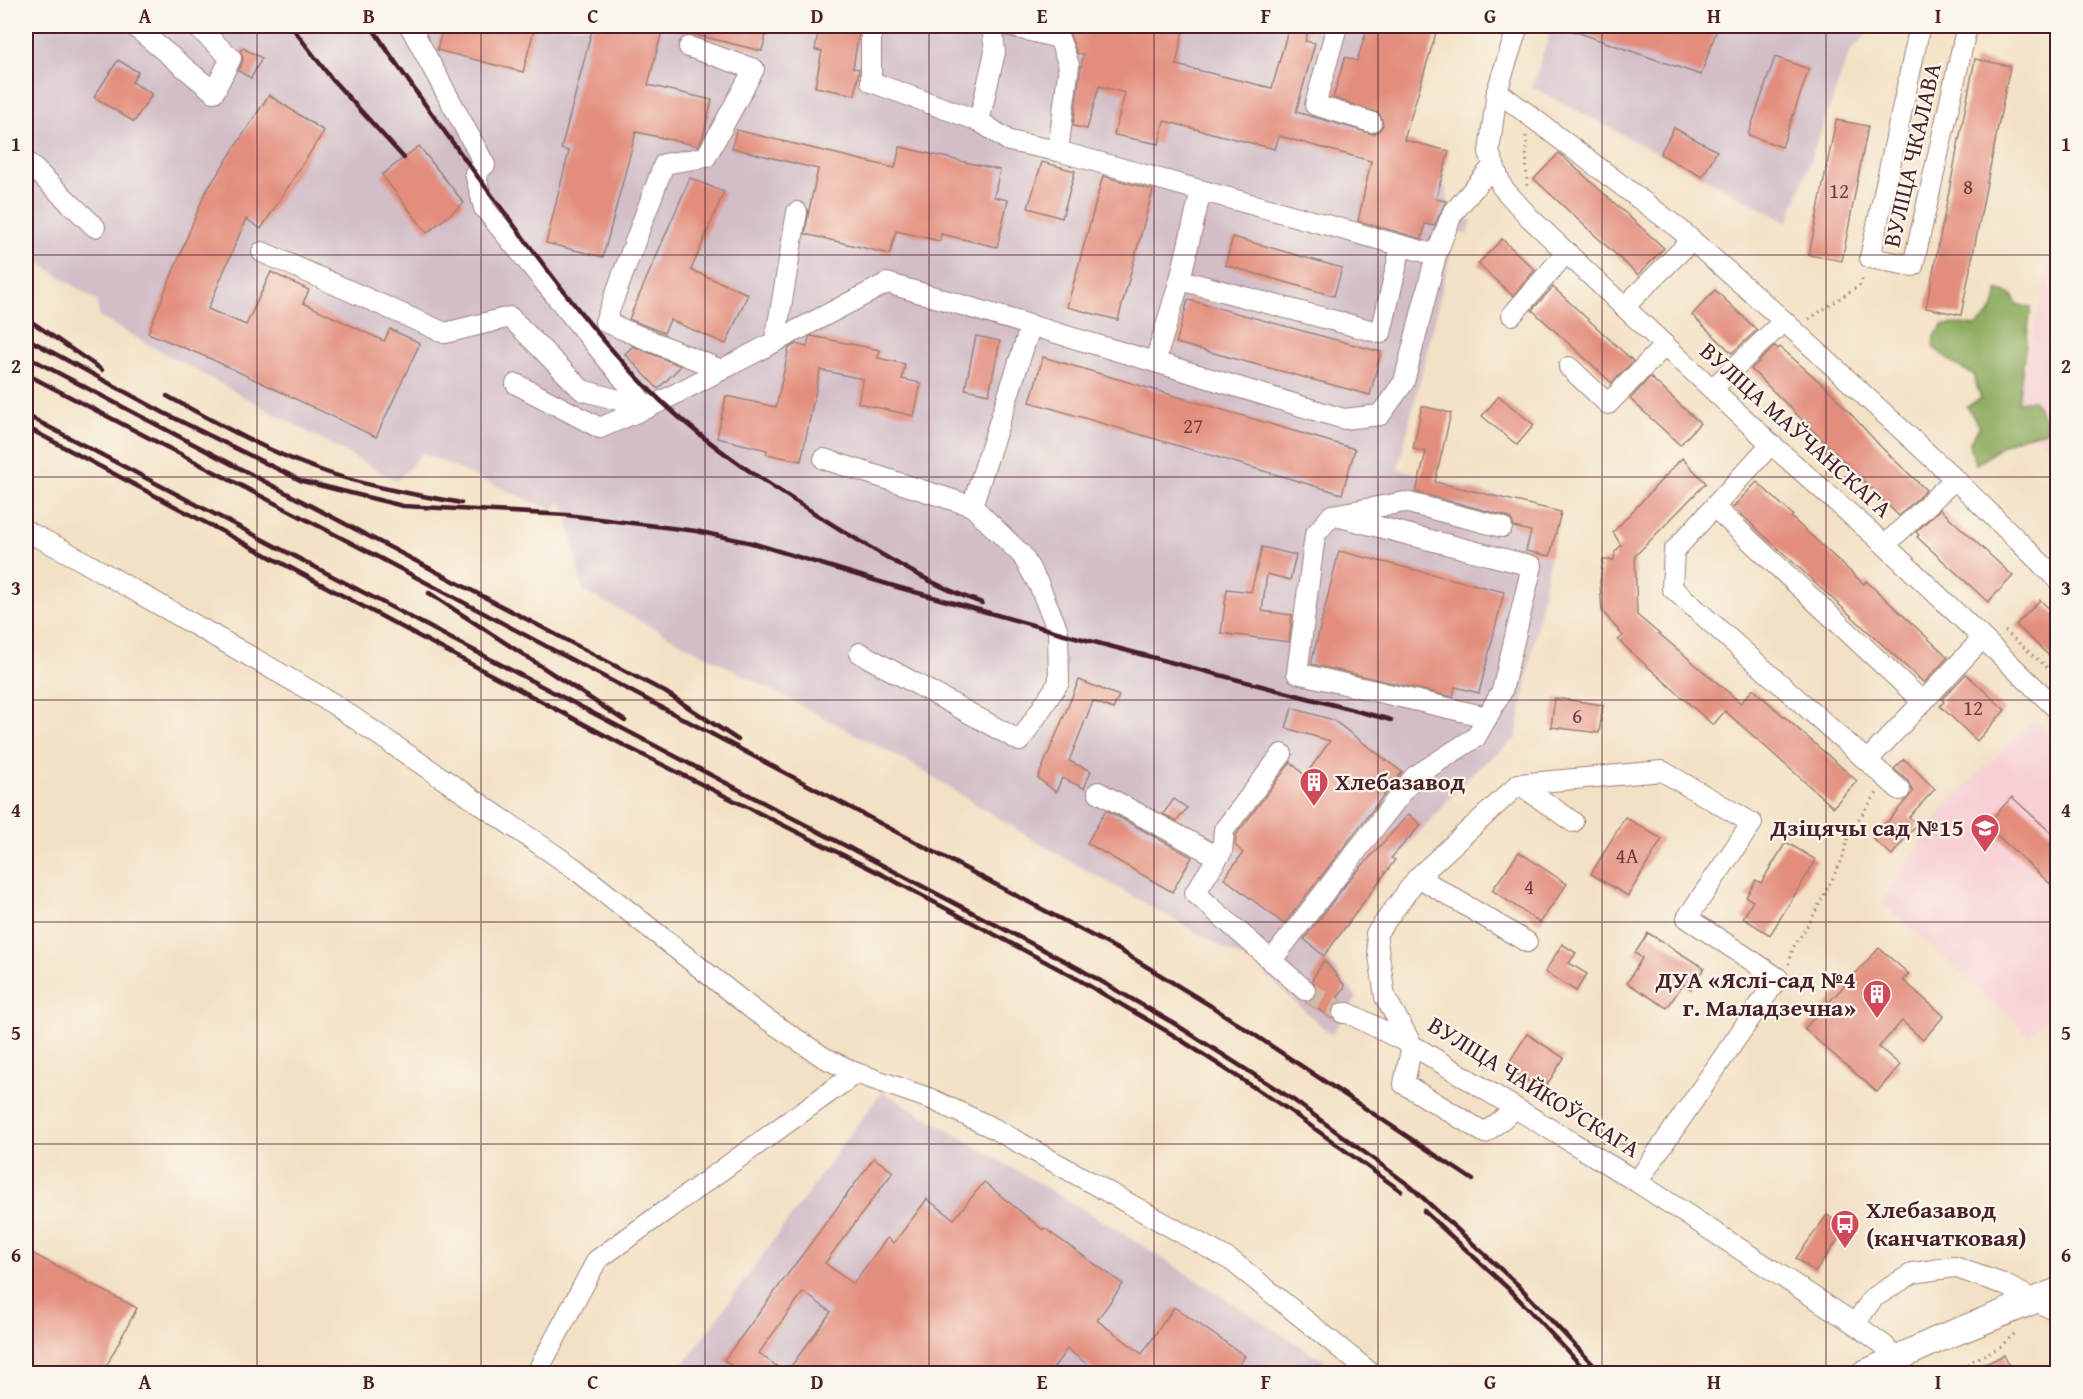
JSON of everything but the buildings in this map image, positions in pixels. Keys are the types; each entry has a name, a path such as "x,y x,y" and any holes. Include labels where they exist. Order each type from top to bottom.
{"main road":[{"path":"1863,1374 1897,1366 2047,1295"}],"street":[{"path":"134,26 214,92 231,58 196,26"},
{"path":"410,26 485,165 475,173 484,208 647,408"},
{"path":"871,26 871,82 979,121 1009,141 1058,152 1436,255"},
{"path":"979,121 994,52 992,26"},
{"path":"1010,26 1059,38 1069,64 1058,152"},
{"path":"1337,26 1315,105 1371,122"},
{"name":"ВУЛІЦА МАЎЧАНСКАГА","path":"1516,26 1504,97 1488,152 1503,187 1529,217 1624,308 1771,444 1885,545 2058,710"},
{"name":"ВУЛІЦА ЧКАЛАВА","path":"1920,26 1870,258 1914,266 1967,26"},
{"path":"689,47 754,69 706,157 664,164 604,322 721,370"},
{"path":"1504,97 1692,240 1955,479 2058,580"},
{"path":"26,161 95,227"},
{"path":"516,384 600,428 647,408 887,283 1344,419 1380,415 1404,382 1436,255 1452,214 1494,165"},
{"path":"1155,362 1180,280 1201,191"},
{"path":"775,342 797,212"},
{"path":"1624,308 1692,240"},
{"path":"1180,280 1381,333 1401,246"},
{"path":"262,252 445,333 510,317 582,390 647,408"},
{"path":"1512,315 1567,252"},
{"path":"972,506 1031,325"},
{"path":"1712,389 1788,325"},
{"path":"1569,367 1608,404 1665,345"},
{"path":"1771,444 1674,551 1672,588 1893,785"},
{"path":"824,459 972,506 1022,555 1039,585 1058,631 1059,682 1020,741 860,653"},
{"path":"1885,545 1955,479"},
{"path":"1487,717 1297,673 1315,535 1332,516 1405,502 1503,527"},
{"path":"1714,507 1923,702"},
{"path":"1271,961 1414,777 1476,737 1502,691 1533,566 1332,516"},
{"path":"26,531 332,703 574,868 756,1012 823,1057 856,1073 931,1100 993,1128 1232,1261 1372,1374"},
{"path":"1867,761 1982,639"},
{"path":"1282,754 1224,830 1222,850 1195,893 1305,990"},
{"path":"1519,784 1662,771 1752,823 1687,918 1778,978 1637,1182"},
{"path":"1519,784 1573,822"},
{"name":"ВУЛІЦА ЧАЙКОЎСКАГА","path":"1519,784 1418,877 1376,934 1385,997 1412,1045 1637,1182 1855,1324 1885,1346 1897,1366"},
{"path":"1098,792 1218,857"},
{"path":"1418,877 1527,942"},
{"path":"1343,1013 1412,1045 1404,1084 1485,1133 1515,1109"},
{"path":"536,1374 597,1260 856,1073"},
{"path":"1855,1324 1873,1298 1913,1273 1954,1267 2003,1284 2047,1295 2058,1312"}],"path":[{"path":"1504,97 1526,126 1528,194"},
{"path":"1788,325 1860,285 1870,258"},
{"path":"2004,630 2058,677"},
{"path":"1778,978 1788,968 1793,948 1810,922 1842,860 1849,833 1893,785"},
{"path":"1946,1374 2000,1347 2023,1326"}],"shaded area":[{"path":"26,26 1438,26 1405,140 1442,177 1452,213 1472,220 1468,235 1456,232 1398,469 1561,512 1550,556 1516,738 1471,774 1364,897 1367,899 1324,955 1357,998 1331,1035 1256,966 1033,840 912,764 583,591 567,515 562,502 551,510 422,453 397,481 99,317 97,301 26,254"},
{"path":"1552,26 1876,26 1850,51 1788,222 1532,87"},
{"path":"2057,226 2057,455 2014,418"},
{"name":"Дзіцячы сад №15","path":"2035,719 2057,739 2057,1006 2030,1036 1881,902 1945,805"},
{"path":"882,1091 1119,1231 1343,1373 688,1374 681,1368"}],"green space":[{"path":"1997,290 2012,295 2017,304 2031,308 2018,402 2033,400 2046,421 2047,431 2011,441 1976,464 1969,444 1979,427 1967,406 1981,399 1973,374 1957,366 1933,347 1934,337 1943,325 1976,326 1992,311"}],"tunnel":[{"path":"1305,990 1343,1013"}],"railway":[{"path":"291,26 331,78 404,158"},
{"path":"371,26 436,121 560,286 618,357 661,401 702,437 815,514 908,569 944,588 982,603"},
{"path":"26,318 102,370"},
{"path":"26,338 164,413 302,481 403,506 567,515 696,531 752,543 1075,637 1391,720"},
{"path":"26,356 665,692 738,740"},
{"path":"26,374 361,548 1121,951 1211,1006 1473,1180"},
{"path":"167,396 258,444 315,468 369,485 461,503"},
{"path":"26,415 1078,968 1175,1024 1292,1099 1410,1186 1518,1285 1602,1374"},
{"path":"26,427 627,747 887,877 1074,977 1170,1033 1286,1108 1401,1191"},
{"path":"429,593 625,721"},
{"path":"1424,1211 1512,1292 1589,1374"}],"place":[{"name":"Хлебазавод","path":"1314,808"},
{"name":"Дзіцячы сад №15","path":"1985,854"},
{"name":"ДУА «Яслі-сад №4 г. Маладзечна»","path":"1877,1020"},
{"name":"Хлебазавод (канчатковая)","path":"1845,1250"}]}
